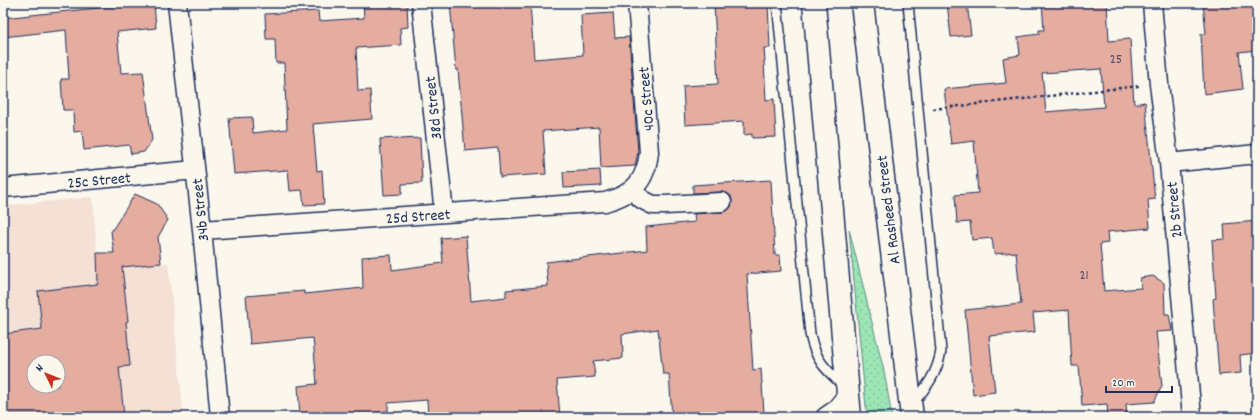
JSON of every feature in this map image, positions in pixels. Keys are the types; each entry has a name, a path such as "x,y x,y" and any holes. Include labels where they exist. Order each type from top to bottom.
{"main road":[{"path":"814,3 850,417"},
{"name":"Al Rasheed Street","path":"862,3 911,412"}],"street":[{"name":"34b Street","path":"178,3 220,417"},
{"name":"38d Street","path":"421,3 444,213"},
{"name":"40c Street","path":"632,191 641,180 647,166 649,152 637,3"},
{"name":"2b Street","path":"1152,3 1159,84 1169,163 1192,417"},
{"path":"1169,163 1257,154"},
{"name":"25c Street","path":"3,188 195,170"},
{"name":"25d Street","path":"202,230 605,202 619,198 632,191"},
{"path":"632,191 643,200 653,205 722,202"},
{"path":"825,417 834,410 848,393"}],"lane":[{"path":"777,3 810,334 813,348 819,361 848,393"},
{"path":"908,3 941,351 939,362 930,382 911,412"}],"path":[{"path":"918,111 1159,84"}],"shaded area":[{"path":"93,197 98,268 168,263 184,417 3,417 3,206"}],"green space":[{"path":"849,229 884,371 892,417 867,417"}],"building":[{"path":"154,3 156,28 117,32 121,73 143,72 152,140 144,152 131,154 129,145 84,150 82,131 74,132 73,110 63,110 61,79 69,79 66,30 3,37 3,18"},
{"path":"363,3 407,3 408,27 400,28 401,45 356,48 358,91 370,90 372,119 313,124 317,171 322,170 324,204 304,205 302,190 290,191 288,170 234,174 229,118 252,117 253,133 287,129 284,63 276,63 275,39 266,39 265,14 318,11 319,21 364,18"},
{"path":"450,3 530,3 534,59 583,55 581,15 613,13 615,38 629,37 638,152 635,166 601,168 599,127 543,131 546,174 500,177 498,148 465,151 458,69 456,70"},
{"path":"714,3 768,3 770,48 764,48 766,100 774,99 776,137 752,138 752,134 744,135 744,121 685,125 683,86 718,84"},
{"path":"947,3 967,3 971,35 951,37"},
{"path":"1042,3 1107,3 1109,41 1130,39 1134,104 1145,102 1155,199 1148,200 1150,228 1107,232 1108,243 1100,244 1104,291 1141,288 1140,278 1153,276 1164,283 1165,314 1169,314 1172,331 1156,332 1162,386 1154,402 1126,404 1127,417 1108,417 1107,404 1082,406 1079,366 1072,366 1069,310 1033,313 1035,332 989,336 995,392 973,395 965,310 1021,304 1016,252 994,254 992,238 972,240 970,222 957,223 955,195 978,193 974,141 951,144 944,89 1006,83 1003,58 1020,55 1018,37 1039,34 1039,30 1044,30","holes":["1101,69 1104,107 1046,112 1042,73"]},
{"path":"1203,3 1257,3 1257,50 1239,52 1243,89 1204,94 1201,34 1206,34"},
{"path":"420,138 422,183 402,184 402,194 384,195 380,139"},
{"path":"600,170 601,186 564,188 563,172"},
{"path":"771,180 775,255 780,255 781,271 747,274 753,370 761,369 764,413 716,417 672,417 669,374 663,374 658,329 622,334 623,358 593,361 595,377 557,380 560,417 428,417 427,400 388,403 388,411 375,413 375,417 300,417 298,386 317,384 313,338 250,344 246,296 304,291 304,294 363,288 362,257 391,255 392,270 443,263 441,238 466,236 471,301 506,297 506,290 548,286 546,262 647,250 646,227 695,222 694,214 723,212 727,211 731,207 731,196 727,193 693,193 693,185"},
{"path":"135,194 157,204 168,220 158,237 161,263 122,267 128,321 126,322 130,366 119,367 124,417 3,417 3,334 42,329 38,291 98,284 97,253 114,253 111,232"},
{"path":"1257,221 1257,353 1240,355 1241,373 1219,375 1213,299 1216,298 1212,240 1225,239 1224,224"}]}
